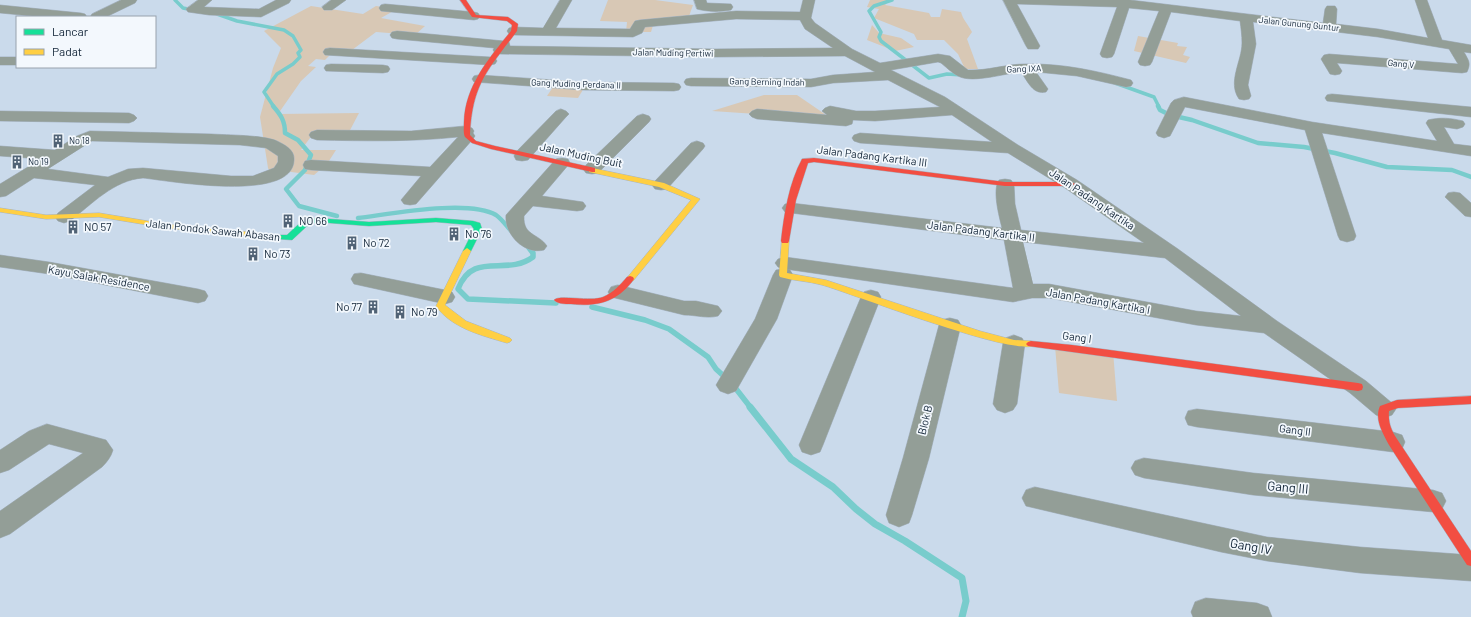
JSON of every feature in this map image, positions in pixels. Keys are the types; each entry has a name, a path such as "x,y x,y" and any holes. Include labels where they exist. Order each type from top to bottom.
{"street":[{"path":"98,16 131,0"},
{"path":"206,0 192,9 262,13 286,0"},
{"path":"328,7 340,0"},
{"path":"463,0 474,16"},
{"path":"547,32 566,0"},
{"path":"700,0 701,6 704,7 807,8"},
{"path":"1009,0 1033,46"},
{"name":"Jalan Gunung Guntur","path":"1014,0 1128,3 1246,18 1378,32 1471,49"},
{"path":"1421,0 1436,42"},
{"path":"1107,54 1128,3"},
{"path":"385,8 508,19 515,24 514,31 484,71 468,104 466,112 466,133 452,154 433,172 410,200"},
{"path":"514,31 633,33 637,30 640,24 807,8"},
{"name":"Jalan Padang Kartika","path":"807,8 805,18 810,26 847,52 940,100 1012,148 1071,184 1171,252 1270,326 1358,387 1384,409"},
{"path":"1145,62 1166,8"},
{"path":"0,9 71,16"},
{"path":"1329,27 1331,9"},
{"path":"113,16 130,14"},
{"path":"1244,96 1241,85 1249,44 1246,18"},
{"name":"Jalan Muding Pertiwi","path":"397,35 502,47 699,53 847,52"},
{"name":"Gang V","path":"1335,71 1328,58 1462,69 1465,65 1454,46"},
{"path":"330,52 484,71"},
{"name":"Gang IXA","path":"884,72 925,59 938,58 945,59 961,73 968,74 1025,68 1074,71 1126,83"},
{"path":"0,61 16,61"},
{"path":"331,68 397,70"},
{"path":"1025,68 1041,89"},
{"path":"412,70 484,71"},
{"name":"Gang Muding Perdana II","path":"484,71 584,86 674,86"},
{"name":"Gang Berning Indah","path":"691,82 805,83 884,72"},
{"path":"1332,98 1471,112"},
{"path":"1164,133 1181,102 1312,126 1471,151"},
{"path":"830,111 856,116 901,115 956,110"},
{"path":"522,156 561,114"},
{"path":"757,114 838,121 847,121 856,116"},
{"path":"0,116 129,118"},
{"path":"592,169 643,119"},
{"path":"1449,148 1434,123 1457,124"},
{"path":"1312,126 1347,236"},
{"path":"317,135 405,136 466,133"},
{"name":"Jalan Muding Buit","path":"466,133 474,142 486,146 522,156 592,169 661,185 696,199 613,297 595,303 558,300"},
{"path":"0,192 90,136 240,140 270,144 280,148 286,154 286,162 281,171 263,179 231,181 144,173 128,174 110,182 64,217"},
{"path":"860,138 1012,148"},
{"path":"661,185 696,146"},
{"path":"0,151 60,155"},
{"name":"Jalan Padang Kartika III","path":"789,272 784,250 791,208 805,160 1005,184 1071,184"},
{"path":"537,246 519,234 515,229 515,215 562,163"},
{"path":"311,165 433,172"},
{"path":"31,172 110,182"},
{"path":"1005,184 1006,204 1024,292"},
{"path":"1454,197 1471,212"},
{"path":"528,200 577,206"},
{"name":"Jalan Padang Kartika II","path":"791,208 1012,235 1171,252"},
{"name":"Jalan Pondok Sawah Abasan","path":"0,210 46,217 99,215 166,226 289,238 304,224 311,221 324,220 369,224 436,220 473,223 477,225 478,229 440,306 444,313 456,321 507,340"},
{"name":"Kayu Salak Residence","path":"0,261 49,268 198,296"},
{"path":"728,385 766,319 789,272"},
{"name":"Jalan Padang Kartika I","path":"789,272 1013,295 1024,292 1049,291 1196,318 1270,326"},
{"name":"Gang I","path":"789,272 871,297 978,334 1014,343 1072,348 1358,387"},
{"path":"361,279 445,297"},
{"path":"618,292 684,308 696,308 711,311"},
{"path":"811,445 871,297"},
{"name":"Blok B","path":"899,515 916,458 950,325"},
{"path":"1005,404 1014,343"},
{"path":"1471,400 1397,404 1384,409 1382,414 1387,431 1471,561"},
{"name":"Gang II","path":"1197,418 1394,442"},
{"path":"0,463 38,438 47,434 98,447 100,450 99,454 93,460 0,526"},
{"name":"Gang III","path":"1144,468 1253,484 1433,501"},
{"name":"Gang IV","path":"1036,498 1256,547 1360,560 1471,568"},
{"path":"1206,612 1256,617"}],"shaded area":[{"path":"608,0 655,0 693,5 688,19 655,19 651,32 626,32 627,22 600,21"},
{"path":"870,0 890,0 885,5 929,13 931,17 940,17 942,9 961,12 972,32 967,39 978,69 965,69 958,54 944,40 917,40 914,34 874,18 879,9 867,7"},
{"path":"311,6 363,14 376,6 397,9 381,18 425,26 415,35 376,32 348,53 333,52 325,60 316,59 308,66 316,67 301,81 278,114 359,113 348,134 313,134 301,150 336,150 327,164 314,175 284,171 274,180 268,168 260,117 273,68 281,48 264,31"},
{"path":"872,25 879,33 901,38 914,47 895,51 867,40"},
{"path":"1138,36 1178,43 1177,46 1187,47 1183,55 1190,57 1186,63 1134,51"},
{"path":"557,81 587,83 578,98 547,96"},
{"path":"764,95 797,95 832,119 712,111"},
{"path":"1055,346 1113,351 1117,401 1059,393"}],"waterway":[{"path":"175,0 183,8 193,10"},
{"path":"892,0 874,6 869,11 881,32 879,37 881,41 929,78 947,74 962,75"},
{"path":"217,14 237,21 284,30 293,36 301,50 298,53 300,57 293,64 277,74 264,92 274,107"},
{"path":"1115,83 1154,97 1159,107"},
{"path":"273,106 282,118 285,133 298,140 311,155 305,170 286,189 299,206 337,216"},
{"path":"1158,106 1160,110 1170,115 1192,120 1258,143 1304,147 1335,153 1387,167 1452,170 1471,177"},
{"path":"358,218 429,209 467,208 483,210 496,215 513,233"},
{"path":"527,245 533,253 533,257 523,263 481,267 472,270 464,277 458,289 468,299 556,303"},
{"path":"592,307 645,320 669,329 708,357 716,369 727,379"},
{"path":"733,385 751,408"},
{"path":"750,407 791,459 833,487 856,509 875,524 905,541 962,578 966,601 962,617"}],"traffic: fast":[{"path":"278,237 289,238 304,224 317,220 369,224 436,220 473,223 477,225 478,229 467,251"}],"traffic: slow":[{"path":"592,170 661,185 696,199 630,279"},
{"path":"0,210 46,217 99,215 166,226 278,237"},
{"path":"785,241 783,275 823,282 978,334 1014,343 1031,344"},
{"path":"467,251 440,306 454,319 471,328 507,340"}],"traffic: jam":[{"path":"463,0 474,16 508,19 515,24 514,31 494,56 479,79 470,104 467,136 474,142 493,148 592,170"},
{"path":"785,241 792,200 798,177 805,161 814,160 1005,184 1071,184"},
{"path":"558,300 598,302 614,295 630,279"},
{"path":"1031,344 1072,348 1358,387"},
{"path":"1471,400 1397,404 1384,409 1383,413 1385,426 1393,442 1471,561"}],"place":[{"name":"No 18","path":"58,141"},
{"name":"No 19","path":"17,162"},
{"name":"NO 66","path":"288,221"},
{"name":"NO 57","path":"73,227"},
{"name":"No 76","path":"454,234"},
{"name":"No 72","path":"352,243"},
{"name":"No 73","path":"253,254"},
{"name":"No 77","path":"373,307"},
{"name":"No 79","path":"400,312"}]}
